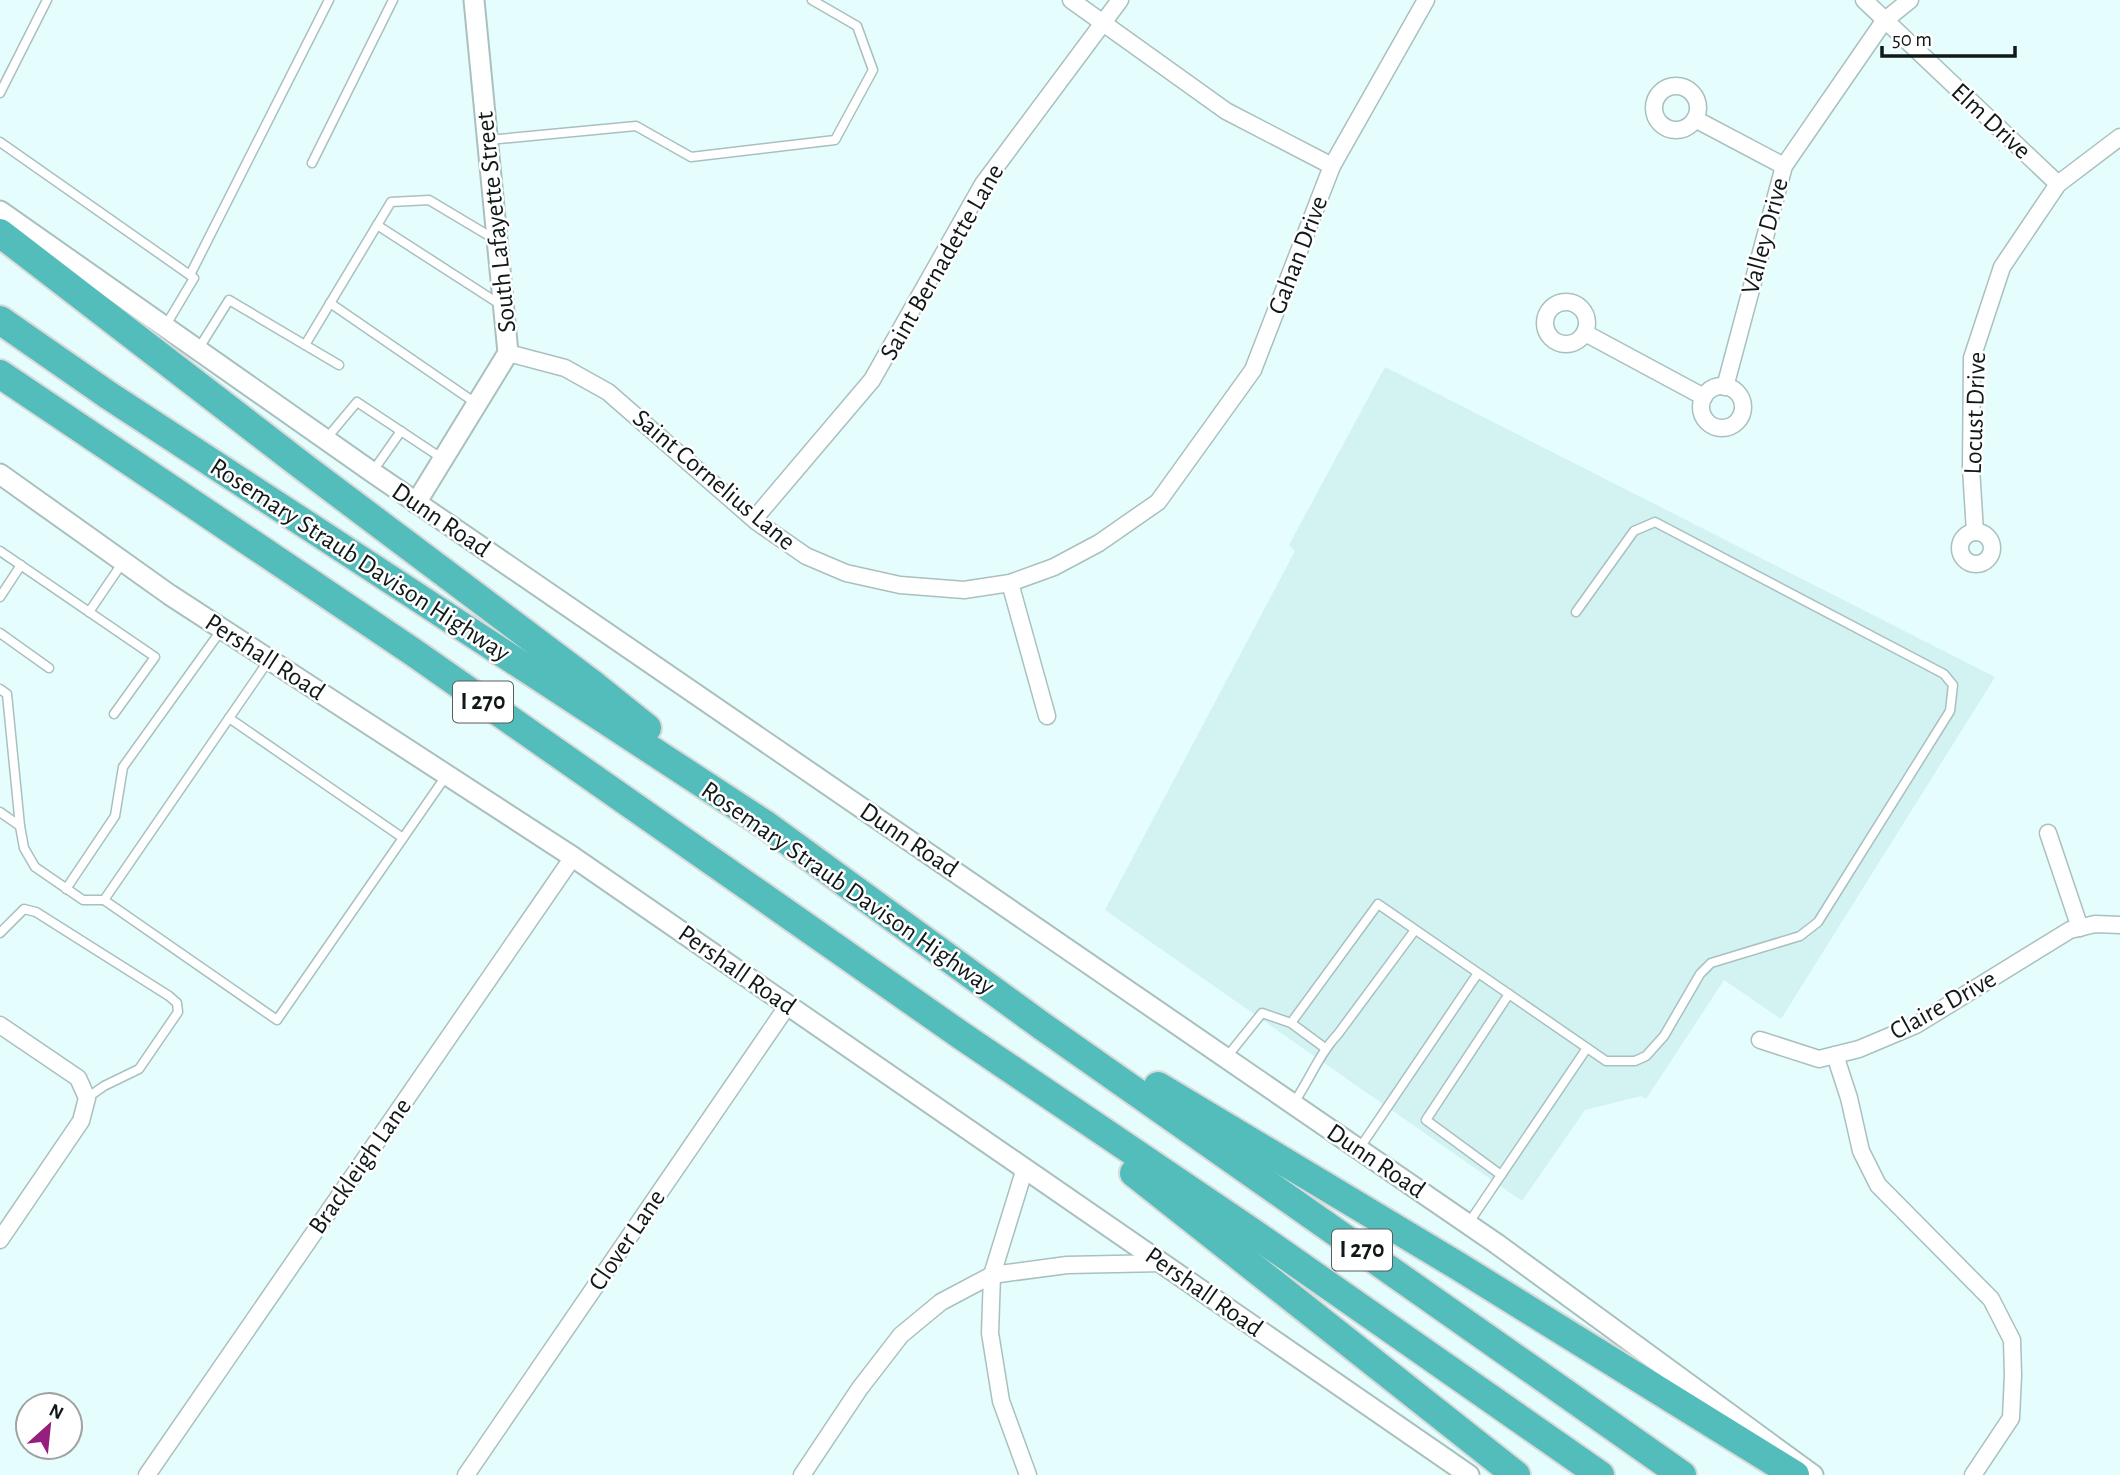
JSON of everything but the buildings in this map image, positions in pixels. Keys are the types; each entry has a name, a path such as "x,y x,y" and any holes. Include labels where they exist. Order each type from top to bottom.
{"highway":[{"path":"0,233 591,683 766,825"},
{"name":"Rosemary Straub Davison Highway","path":"0,320 108,396 766,825 1042,1026 1682,1475"},
{"name":"Rosemary Straub Davison Highway","path":"0,374 413,652 962,1036 1249,1230 1600,1475"},
{"path":"1042,1026 1084,1042 1458,1266 1795,1475"},
{"path":"962,1036 1516,1475"}],"street":[{"name":"South Lafayette Street","path":"416,503 509,353 474,0"},
{"path":"1071,0 1226,111 1332,166"},
{"name":"Saint Bernadette Lane","path":"755,517 872,380 983,184 1121,0"},
{"name":"Gahan Drive","path":"1158,502 1253,370 1332,166 1426,0"},
{"name":"Elm Drive","path":"1864,0 2058,184"},
{"name":"Valley Drive","path":"1725,387 1784,166 1884,21 1910,0"},
{"path":"1695,119 1784,166"},
{"name":"Locust Drive","path":"1975,532 1971,468 1972,358 2002,267 2058,184 2120,136"},
{"name":"Dunn Road","path":"0,211 416,503 1468,1224 1813,1475"},
{"path":"1585,333 1704,397"},
{"name":"Saint Cornelius Lane","path":"509,353 565,368 608,392 755,517 757,522 806,556 846,573 900,585 964,590 1010,583 1054,567 1099,542 1158,502"},
{"path":"1725,387 1739,395 1742,402 1741,418 1735,424 1720,428 1712,425 1702,413 1704,397 1710,391 1725,387"},
{"name":"Pershall Road","path":"2,478 222,629 573,857 1469,1475"},
{"path":"1010,583 1047,716"},
{"path":"2048,833 2080,928"},
{"name":"Brackleigh Lane","path":"146,1475 573,857"},
{"name":"Claire Drive","path":"1760,1040 1819,1059 1859,1049 1916,1025 2070,930 2095,924 2120,925"},
{"name":"Clover Lane","path":"466,1475 788,1005"},
{"path":"0,1024 78,1078 87,1098 81,1121 0,1240"},
{"path":"1835,1055 1849,1098 1861,1151 1878,1185 1991,1299 2012,1340 2011,1418 1973,1475"},
{"path":"1025,1168 992,1275 990,1333 1001,1401 1028,1475"},
{"path":"802,1475 860,1388 901,1335 940,1301 992,1275 1067,1265 1163,1263"}],"lane":[{"path":"0,93 47,0"},
{"path":"190,275 329,0"},
{"path":"312,163 393,0"},
{"path":"488,140 636,126 691,157 835,140 873,70 857,26 812,0"},
{"path":"0,142 194,278 164,328"},
{"path":"305,345 391,202 429,200 498,241"},
{"path":"377,225 504,307"},
{"path":"197,351 229,300 339,365"},
{"path":"330,303 477,404"},
{"path":"326,440 357,402 443,458"},
{"path":"372,472 401,431"},
{"path":"1291,1023 1378,904 1606,1061 1635,1061 1646,1056 1664,1036 1700,974 1711,963 1800,936 1818,922 1950,711 1953,685 1944,674 1655,522 1634,531 1576,612"},
{"path":"0,551 155,657 114,714"},
{"path":"89,612 123,562"},
{"path":"0,597 21,565"},
{"path":"66,889 115,816 123,766 222,629"},
{"path":"0,633 49,668"},
{"path":"104,900 269,660"},
{"path":"0,689 7,694 24,848 35,867 83,900 104,900 277,1020 447,776"},
{"path":"229,718 403,838"},
{"path":"0,812 20,827"},
{"path":"0,933 24,909 36,912 177,1003 178,1012 139,1069 104,1086 87,1098"},
{"path":"1293,1104 1308,1082 1325,1048 1416,930"},
{"path":"1359,1149 1478,973"},
{"path":"1501,1175 1426,1120 1509,994"},
{"path":"1226,1058 1262,1013 1291,1023 1325,1048"},
{"path":"1468,1224 1587,1048"}],"shaded area":[{"path":"1385,367 1995,677 1781,1019 1724,980 1646,1099 1641,1096 1585,1110 1522,1201 1105,910 1295,551 1289,545"}]}
